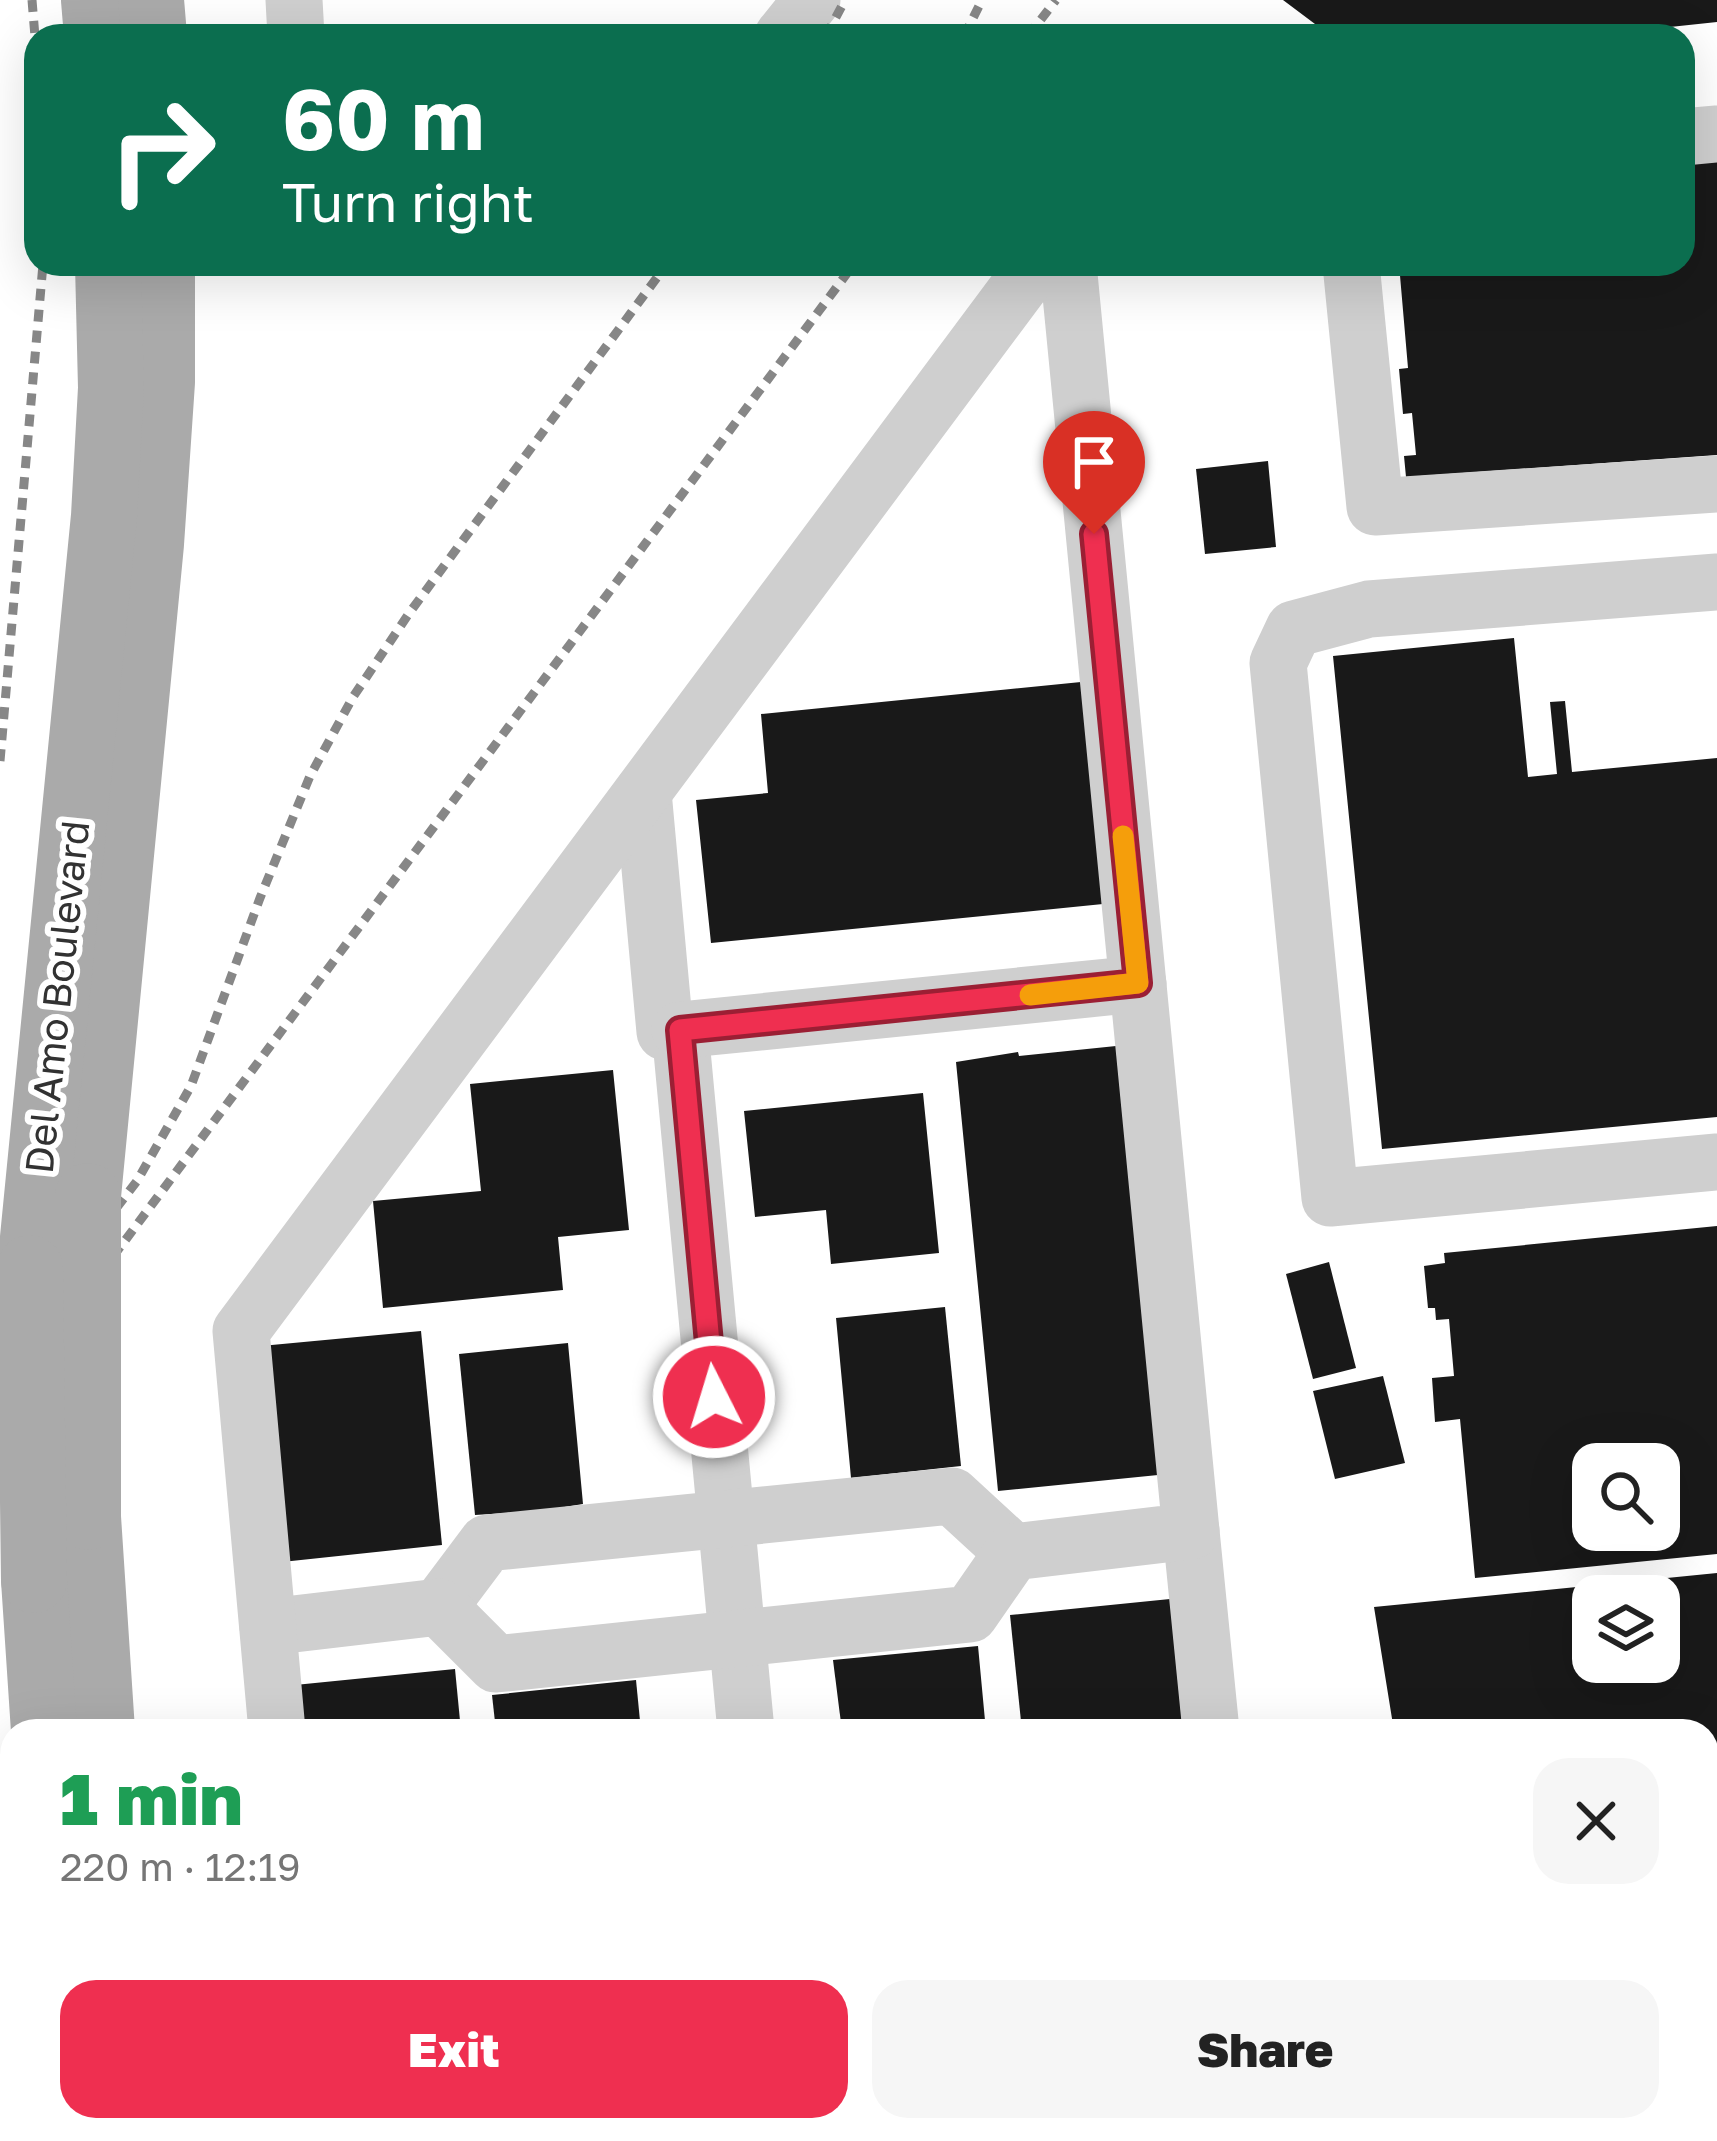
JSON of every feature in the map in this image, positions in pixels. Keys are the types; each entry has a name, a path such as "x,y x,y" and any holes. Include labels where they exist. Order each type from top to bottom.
{"main road":[{"name":"Del Amo Boulevard","path":"43,1719 34,1580 30,1268 104,516 111,388 108,276"},
{"name":"Del Amo Boulevard","path":"101,1719 88,1517 88,1196 151,544 162,382 161,276"}],"street":[{"path":"793,24 812,0"},
{"path":"277,1719 241,1331 1027,276"},
{"path":"1069,276 1210,1719"},
{"path":"1352,276 1375,507 1717,484"},
{"path":"1717,582 1370,608 1294,629 1278,663 1330,1198 1717,1162"},
{"path":"643,792 665,1032 1138,983"},
{"path":"680,1030 745,1719"},
{"path":"268,1627 439,1607 487,1543 726,1516 952,1496 1013,1552"},
{"path":"439,1607 496,1664 970,1613 1013,1552 1191,1531"}],"building":[{"path":"1283,0 1717,0 1717,22 1695,24 1315,24"},
{"path":"1695,155 1717,158 1717,455 1406,477 1404,456 1416,455 1412,413 1403,414 1399,369 1408,368 1400,276 1695,276"},
{"path":"1268,461 1276,547 1205,554 1196,469"},
{"path":"1514,638 1528,777 1557,774 1550,702 1565,701 1572,772 1717,758 1717,1117 1382,1149 1333,656"},
{"path":"1081,682 1103,904 711,943 696,800 768,793 761,714"},
{"path":"1116,1046 1158,1475 998,1491 956,1062 1018,1052 1019,1056"},
{"path":"613,1070 629,1230 558,1237 563,1290 383,1308 373,1201 481,1191 470,1084"},
{"path":"923,1093 939,1253 831,1264 826,1210 755,1217 744,1111"},
{"path":"1717,1226 1717,1554 1475,1578 1460,1419 1435,1422 1432,1378 1454,1376 1449,1319 1436,1320 1435,1308 1428,1308 1424,1266 1445,1263 1444,1253"},
{"path":"1329,1262 1356,1368 1313,1379 1286,1274"},
{"path":"945,1307 961,1466 851,1478 836,1318"},
{"path":"421,1331 442,1545 282,1562 261,1346"},
{"path":"568,1343 583,1504 475,1515 459,1354"},
{"path":"1383,1376 1405,1463 1335,1479 1313,1391"},
{"path":"1717,1573 1717,1719 1392,1719 1374,1607 1572,1587 1572,1683 1680,1683 1680,1577"},
{"path":"1170,1599 1182,1719 1021,1719 1010,1615"},
{"path":"978,1646 985,1719 840,1719 833,1660"},
{"path":"455,1669 460,1719 299,1719 295,1685"},
{"path":"636,1680 640,1719 495,1719 492,1695"}],"railway":[{"path":"32,0 34,24"},
{"path":"832,24 845,0"},
{"path":"970,24 982,0"},
{"path":"1037,24 1056,0"},
{"path":"0,761 42,276"},
{"path":"0,1382 39,1309 137,1181 191,1086 310,776 353,697 410,612 658,276"},
{"path":"0,1408 845,276"}],"slow traffic":[{"path":"1030,995 1138,983 1123,836"}],"route":[{"path":"714,1397 680,1030 1138,983 1094,534"}]}
